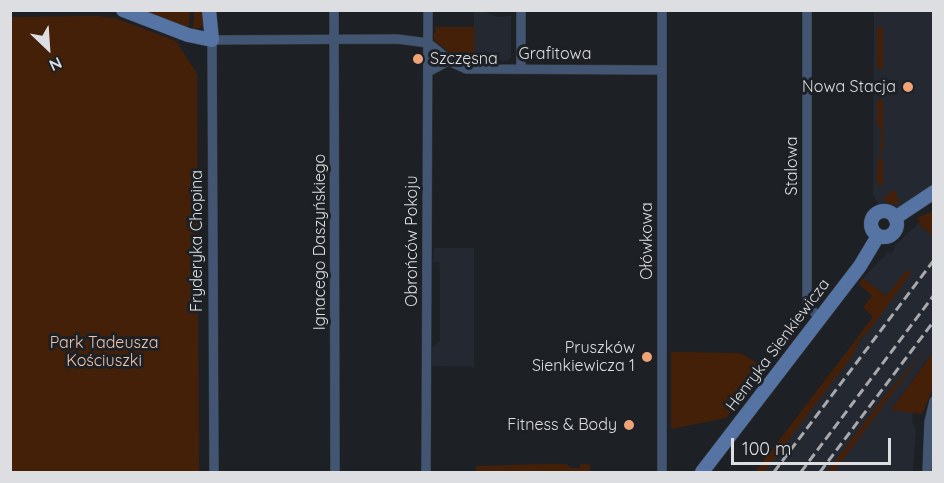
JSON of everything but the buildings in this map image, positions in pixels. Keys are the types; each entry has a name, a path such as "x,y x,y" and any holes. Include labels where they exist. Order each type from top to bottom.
{"street":[{"path":"123,10 188,35 212,40 397,39 428,43"},
{"name":"Fryderyka Chopina","path":"209,10 212,40 214,472"},
{"name":"Ignacego Daszyńskiego","path":"334,10 335,472"},
{"name":"Obrońców Pokoju","path":"426,472 428,10"},
{"path":"521,10 521,69"},
{"name":"Ołówkowa","path":"662,10 662,472"},
{"name":"Stalowa","path":"807,10 807,302 819,317"},
{"name":"Grafitowa","path":"428,43 466,69 662,70"},
{"path":"428,72 450,60"},
{"path":"896,218 933,192"},
{"path":"885,211 896,218 897,227 892,235 883,238 872,230 873,217 876,214 885,211"},
{"name":"Henryka Sienkiewicza","path":"702,472 860,266 878,236"},
{"path":"927,472 929,422 933,401"}],"shaded area":[{"path":"474,11 483,11 498,17 511,16 511,58 507,61 474,61"},
{"name":"Nowa Stacja","path":"874,11 933,11 933,187 892,211 879,205 873,194"},
{"path":"918,224 931,234 933,232 933,352 891,410 913,412 912,423 916,429 913,472 757,472 886,296 863,278 888,252 891,254 894,246"},
{"path":"434,248 474,248 474,367 432,366 432,347 440,341 440,274 439,262 433,262"}],"green space":[{"path":"141,11 190,11 189,25 187,28"},
{"path":"194,11 205,11 203,26 193,30"},
{"name":"Park Tadeusza Kościuszki","path":"98,16 115,18 176,41 197,74 199,472 11,472 11,17"},
{"path":"435,27 474,27 474,61 469,61 469,64 461,61 435,41 433,33 436,33"},
{"path":"877,27 883,28 883,69 877,68"},
{"path":"877,99 883,100 883,151 880,151 881,130 877,124"},
{"path":"880,152 881,159 883,159 883,186 877,184"},
{"path":"891,191 896,192 899,204 890,204 883,200"},
{"path":"933,211 933,236 918,224 920,221 917,218"},
{"path":"907,270 911,273 869,331 861,338 853,355 764,472 755,472 873,317 863,307 872,296 859,284 863,278 886,296"},
{"path":"671,352 741,353 764,367 726,418 671,429"},
{"path":"923,352 834,472 827,472 883,398"},
{"path":"933,352 933,388 922,414 891,410"},
{"path":"567,464 570,468 580,468 581,464 590,464 590,472 475,472 477,466"}],"railway":[{"path":"774,472 934,260"},
{"path":"801,472 934,295"},
{"path":"820,472 934,321"}],"place":[{"name":"Szczęsna","path":"418,59"},
{"name":"Nowa Stacja","path":"908,87"},
{"name":"Pruszków Sienkiewicza 1","path":"647,357"},
{"name":"Fitness & Body","path":"629,425"}]}
